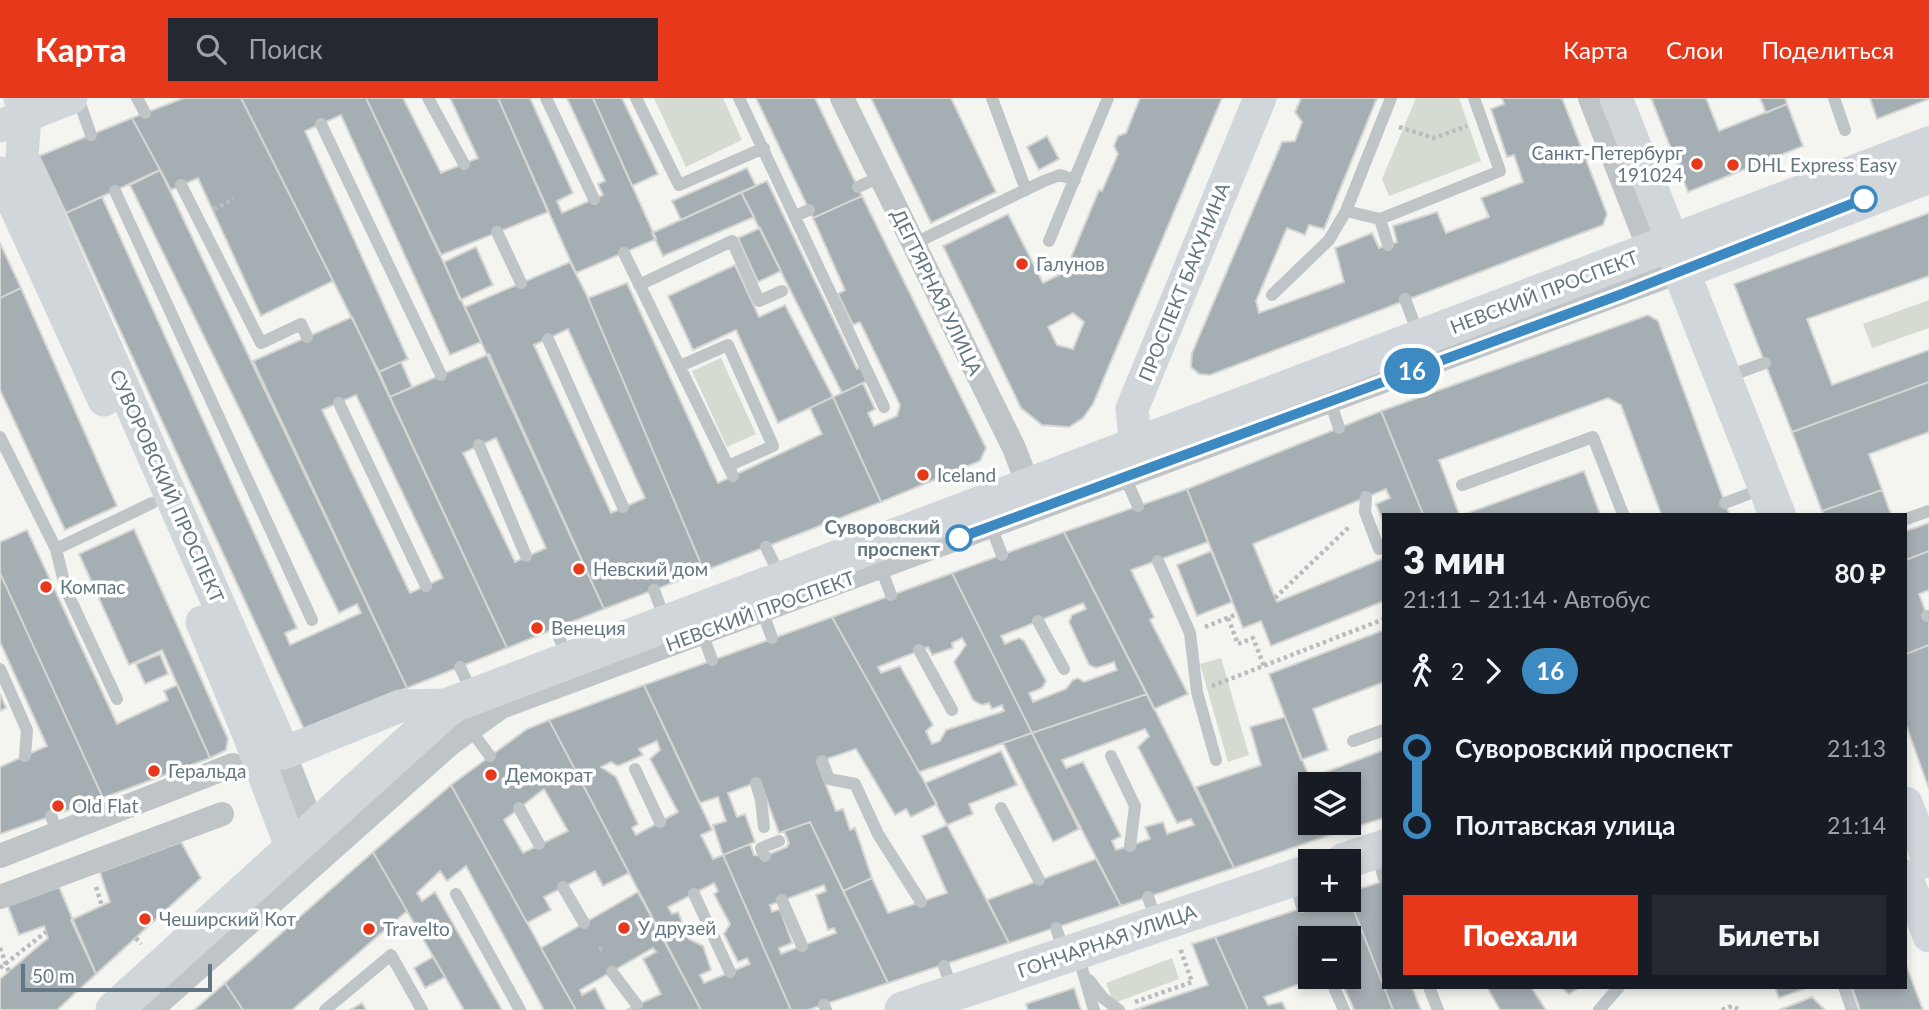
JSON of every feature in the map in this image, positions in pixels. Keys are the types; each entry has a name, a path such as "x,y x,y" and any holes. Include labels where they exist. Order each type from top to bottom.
{"main road":[{"path":"15,113 71,98"},
{"name":"ПРОСПЕКТ БАКУНИНА","path":"1130,462 1132,409 1260,98"},
{"path":"1616,98 1668,255 1723,378 1772,501"},
{"name":"СУВОРОВСКИЙ ПРОСПЕКТ","path":"15,113 22,157 284,753"},
{"name":"НЕВСКИЙ ПРОСПЕКТ","path":"1668,255 1929,145"},
{"name":"СУВОРОВСКИЙ ПРОСПЕКТ","path":"0,173 152,503 249,735 303,850"},
{"name":"НЕВСКИЙ ПРОСПЕКТ","path":"114,1010 303,850 463,699 562,644 688,623 987,515 1029,487 1130,462 1325,389 1420,340 1668,255 1929,175"},
{"name":"НЕВСКИЙ ПРОСПЕКТ","path":"284,753 400,706 463,699"},
{"path":"1907,806 1929,862"},
{"name":"ГОНЧАРНАЯ УЛИЦА","path":"903,1010 948,979 1070,951 1161,920 1298,887"},
{"path":"1914,891 1929,936"}],"street":[{"name":"ДЕГТЯРНАЯ УЛИЦА","path":"842,98 1014,448 1029,487"},
{"path":"1590,98 1668,255"},
{"name":"НЕВСКИЙ ПРОСПЕКТ","path":"1325,389 1668,255"},
{"name":"НЕВСКИЙ ПРОСПЕКТ","path":"987,515 1130,462"},
{"name":"НЕВСКИЙ ПРОСПЕКТ","path":"463,699 501,707 688,623"},
{"name":"СУВОРОВСКИЙ ПРОСПЕКТ","path":"284,753 303,850"},
{"path":"0,856 61,826 233,765"},
{"path":"0,898 222,814"},
{"path":"61,826 88,865"},
{"name":"НЕВСКИЙ ПРОСПЕКТ","path":"151,1010 303,850"}],"lane":[{"path":"78,98 91,135"},
{"path":"138,98 145,113"},
{"path":"428,98 464,164"},
{"path":"546,98 594,199"},
{"path":"636,98 679,185 764,148"},
{"path":"739,98 884,407"},
{"path":"992,98 1026,190"},
{"path":"1049,242 1108,98"},
{"path":"1272,295 1329,240 1346,211 1391,98"},
{"path":"1346,211 1380,219 1500,171 1474,98"},
{"path":"1834,98 1845,130"},
{"path":"321,124 440,375"},
{"path":"913,244 1060,175 1075,180"},
{"path":"858,187 880,177"},
{"path":"181,185 261,343 302,324 307,337"},
{"path":"116,191 312,620"},
{"path":"795,216 809,210"},
{"path":"1380,219 1388,245"},
{"path":"497,232 521,283"},
{"path":"639,285 732,241 759,301 782,291"},
{"path":"624,253 730,471 773,446 728,345 680,366"},
{"path":"1405,299 1420,340"},
{"path":"548,339 623,508"},
{"path":"1723,378 1765,363"},
{"path":"1325,389 1339,428"},
{"path":"339,403 426,586"},
{"path":"0,437 56,549 66,590 117,699"},
{"path":"1462,485 1593,438 1623,513"},
{"path":"479,446 526,556"},
{"path":"1130,462 1138,506"},
{"path":"1366,498 1365,512 1379,549"},
{"path":"1725,503 1772,501"},
{"path":"56,549 152,503"},
{"path":"1907,519 1929,511"},
{"path":"987,515 1002,555"},
{"path":"766,547 766,593 772,638"},
{"path":"877,556 891,595"},
{"path":"1158,561 1190,634 1197,692 1216,760"},
{"path":"654,590 688,623 712,660"},
{"path":"1038,621 1064,669"},
{"path":"919,650 952,710"},
{"path":"0,669 27,730 25,756"},
{"path":"463,699 490,756"},
{"path":"1353,741 1382,731"},
{"path":"1111,756 1135,806 1130,846"},
{"path":"822,761 829,779 855,784 878,834 921,902"},
{"path":"635,769 660,822"},
{"path":"756,783 764,827"},
{"path":"519,808 539,844"},
{"path":"1001,808 1039,880"},
{"path":"765,856 761,848 779,841"},
{"path":"564,887 584,923"},
{"path":"456,894 520,1010"},
{"path":"694,894 730,972"},
{"path":"782,900 802,946"},
{"path":"1070,951 1103,999 1118,1009"},
{"path":"1070,951 1094,1010"},
{"path":"325,1010 391,955 422,1010"},
{"path":"612,972 637,1005"},
{"path":"1335,989 1344,1010"},
{"path":"1430,989 1438,1010"},
{"path":"1598,1010 1617,989"},
{"path":"1845,989 1852,1010"}],"path":[{"path":"1382,122 1434,138 1482,121"},
{"path":"206,212 234,199"},
{"path":"1275,598 1365,512"},
{"path":"1237,614 1227,618 1238,644 1253,638 1264,666"},
{"path":"1197,692 1382,620"},
{"path":"99,897 103,906"},
{"path":"1118,1009 1192,982 1161,920"},
{"path":"0,968 46,932"},
{"path":"136,938 141,944"},
{"path":"0,948 9,972"},
{"path":"1722,1010 1732,1006 1740,1010"}],"shaded area":[{"path":"654,98 723,98 742,140 686,167"},
{"path":"1416,98 1459,98 1481,161 1389,196 1382,179"},
{"path":"1929,300 1929,328 1872,348 1863,324"},
{"path":"721,358 756,434 727,447 692,371"},
{"path":"1221,658 1249,755 1228,762 1200,664"},
{"path":"1172,958 1179,979 1114,1003 1106,983"}],"building":[{"path":"184,98 241,98 333,281 261,316 198,178 171,190 132,118"},
{"path":"241,98 366,98 481,342 450,355 341,115 305,131 408,359 379,372"},
{"path":"366,98 403,98 441,173 478,158 450,98 498,98 548,212 441,255"},
{"path":"498,98 530,98 573,193 557,201 562,213 603,195 598,184 605,181 567,98 593,98 656,239 576,273"},
{"path":"593,98 622,98 658,174 632,186"},
{"path":"756,98 815,98 862,196 813,218"},
{"path":"871,98 951,98 996,192 931,223"},
{"path":"1140,98 1222,98 1093,404 1083,418 1069,427 1042,425 1021,408 943,246 1008,214 1043,283 1065,272 1099,190 1102,191 1118,154 1114,146 1118,136 1126,133","holes":["1073,313 1084,322 1073,349 1057,345 1048,327"]},
{"path":"1301,98 1377,98 1324,229 1309,225 1305,235 1287,228 1256,301 1259,313 1344,282 1335,248 1372,233 1379,248 1397,242 1393,226 1437,212 1446,233 1489,217 1481,198 1523,182 1514,155 1507,157 1491,109 1504,104 1502,98 1562,98 1607,214 1603,225 1210,375 1199,374 1191,367 1192,353 1282,142 1295,141 1302,122 1295,112"},
{"path":"1651,98 1706,98 1719,131 1787,104 1803,146 1688,192"},
{"path":"1760,98 1785,98 1787,104 1766,113"},
{"path":"1870,98 1929,98 1929,99 1877,119"},
{"path":"132,118 160,170 66,213 39,156"},
{"path":"1047,136 1059,159 1039,170 1027,147"},
{"path":"747,168 756,186 681,220 672,201"},
{"path":"160,170 407,688 304,729 66,213 102,197 297,628 285,633 290,645 361,613 357,604 339,613 130,185"},
{"path":"767,181 857,369 860,367 867,381 842,393 741,192"},
{"path":"741,192 754,217 663,256 652,233"},
{"path":"862,196 986,448 980,461 881,502 833,397 863,383 875,409 868,413 874,426 897,416 900,405 860,322 853,325 838,294 845,290 813,218"},
{"path":"1929,213 1929,276 1807,319 1832,385 1929,350 1929,382 1792,432 1734,284"},
{"path":"760,228 781,271 758,282 738,238"},
{"path":"0,243 21,288 0,298"},
{"path":"476,247 493,285 460,300 444,262"},
{"path":"570,262 588,298 704,571 604,609 465,307","holes":["568,329 645,498 611,513 534,345"]},
{"path":"735,265 759,317 785,305 833,397 778,423 736,330 693,350 668,296"},
{"path":"627,283 718,483 822,434 810,408 833,397 881,502 704,571 588,298"},
{"path":"21,288 117,506 65,530 0,390 0,298"},
{"path":"1648,315 1658,321 1729,513 1661,513 1621,405 1608,398 1439,460 1459,513 1423,513 1381,411"},
{"path":"352,317 507,648 407,688 253,361","holes":["356,395 443,578 410,593 322,410"]},
{"path":"489,354 604,609 507,648 390,397","holes":["496,438 546,548 515,562 463,453"]},
{"path":"401,362 412,387 390,397 379,372"},
{"path":"1929,382 1929,432 1869,454 1882,490 1822,511 1792,432"},
{"path":"1381,411 1423,513 1382,513 1382,520 1376,504 1390,498 1386,489 1253,544 1277,602 1382,559 1382,602 1271,646 1261,621 1243,628 1187,489"},
{"path":"1584,471 1600,513 1468,513"},
{"path":"1187,489 1208,542 1131,570 1154,617 1150,620 1188,694 1154,709 1064,532"},
{"path":"1882,490 1891,513 1823,513 1822,511"},
{"path":"1929,523 1929,551 1907,560 1907,531"},
{"path":"134,529 228,739 226,750 210,758 162,650 129,665 79,554"},
{"path":"27,530 117,724 168,700 164,691 177,685 210,758 103,798 0,573 0,542"},
{"path":"1064,532 1147,694 1032,733 952,573","holes":["1083,603 1086,609 1072,615 1069,622 1089,665 1096,668 1114,662 1117,670 1084,682 1078,678 1066,689 1033,702 1029,693 1042,688 1046,681 1024,641 1019,638 1005,644 1001,636"]},
{"path":"1211,551 1232,602 1197,616 1177,565"},
{"path":"1929,551 1929,590 1919,594 1929,621 1929,645 1907,654 1907,560"},
{"path":"0,573 103,798 0,834 0,767 47,746 0,642"},
{"path":"952,573 1032,733 919,772 832,617","holes":["962,638 966,645 954,662 973,700 982,705 989,703 992,709 1002,705 1004,711 946,730 940,741 932,744 926,731 933,725 900,666 881,673 878,667 928,647 932,655 953,648 952,643"]},
{"path":"832,617 937,804 911,817 906,809 895,815 856,749 817,762 836,811 843,809 850,830 855,828 872,878 843,891 810,822 779,833 760,781 728,793 737,817 745,814 755,842 723,855 713,825 726,821 718,797 700,803 644,685"},
{"path":"1382,631 1382,683 1313,709 1328,750 1301,760 1269,674"},
{"path":"1929,645 1929,789 1907,728 1907,654"},
{"path":"160,654 168,674 145,684 136,664"},
{"path":"644,685 712,830 701,835 713,859 723,855 791,1010 701,1010 549,720","holes":["657,741 660,750 650,759 678,812 636,835 632,828 638,824 616,777 601,767 611,762 618,766 643,755 639,749","714,883 718,891 714,894 730,924 724,934 738,962 747,958 750,964 704,983 700,975 711,970 703,946 689,939 678,912 672,914 668,907"]},
{"path":"0,694 6,708 0,711"},
{"path":"1147,694 1234,868 1121,906 1032,733","holes":["1145,729 1149,736 1138,747 1177,823 1191,819 1194,825 1167,834 1163,822 1145,827 1150,839 1116,850 1112,841 1121,836 1083,762 1066,768 1062,760"]},
{"path":"1285,717 1307,772 1298,772 1298,835 1330,835 1234,868 1196,787 1261,765 1250,727"},
{"path":"549,720 629,873 603,886 595,871 544,897 551,910 527,923 451,785 527,729","holes":["544,789 568,831 523,853 504,820"]},
{"path":"1032,733 1079,829 1053,842 1003,743"},
{"path":"1001,751 1017,785 969,804 973,814 947,825 925,783"},
{"path":"1382,751 1382,819 1361,825 1361,772 1326,772"},
{"path":"451,785 576,1010 544,1010 466,866 447,881 440,871 417,893 422,901 435,892 502,1010 464,1010 373,852"},
{"path":"810,822 888,983 808,1010 791,1010 723,855 750,844 754,855 765,856 787,847 789,843 784,831","holes":["824,885 826,891 816,895 828,930 834,928 836,933 781,954 779,948 792,943 780,909 772,912 770,905"]},
{"path":"947,825 1009,943 888,983 843,891 872,878 888,913 947,893 922,836"},
{"path":"181,842 201,878 96,974 71,920 110,902 100,872"},
{"path":"373,852 407,911 292,1010 243,1010 225,983"},
{"path":"1096,859 1121,906 1009,943 987,900"},
{"path":"1382,882 1382,982 1361,926 1354,912 1361,912 1361,888"},
{"path":"59,887 96,974 57,1010 0,1010 0,979 48,938 44,926 19,935 8,906"},
{"path":"638,892 701,1010 626,1010 661,994 643,959 656,952 653,948 580,990 582,995 595,988 606,1010 576,1010 541,948"},
{"path":"1298,909 1298,912 1354,912 1360,926 1298,926 1298,985 1264,997 1268,1005 1282,1002 1286,1010 1248,1010 1215,937"},
{"path":"1361,929 1382,982 1382,989 1385,989 1393,1010 1354,1010 1345,989 1361,989"},
{"path":"1215,937 1248,1010 1134,1010 1208,985 1192,944"},
{"path":"433,957 445,977 425,988 414,968"},
{"path":"1907,968 1923,1010 1860,1010 1853,989 1907,989"},
{"path":"225,983 243,1010 194,1010"},
{"path":"1074,988 1081,1010 1028,1010 1026,1004"},
{"path":"1385,989 1413,989 1421,1010 1393,1010"},
{"path":"1488,989 1532,989 1546,1010 1500,1010"},
{"path":"1563,989 1577,989 1569,994"},
{"path":"1776,989 1804,989 1779,998"},
{"path":"1812,997 1825,1010 1779,1010 1792,1005"},
{"path":"362,1003 366,1010 350,1010"}],"bus line":[{"name":"16","path":"959,538 1622,294 1864,199"}],"place":[{"name":"Санкт-Петербург 191024","path":"1697,164"},
{"name":"DHL Express Easy","path":"1733,165"},
{"name":"Галунов","path":"1022,264"},
{"name":"Iceland","path":"923,475"},
{"name":"Суворовский проспект","path":"959,538"},
{"name":"Невский дом","path":"579,569"},
{"name":"Компас","path":"46,587"},
{"name":"Венеция","path":"537,628"},
{"name":"Геральда","path":"154,771"},
{"name":"Демократ","path":"491,775"},
{"name":"Old Flat","path":"58,806"},
{"name":"Чеширский Кот","path":"145,919"},
{"name":"У друзей","path":"624,928"},
{"name":"Travelto","path":"369,929"}]}
